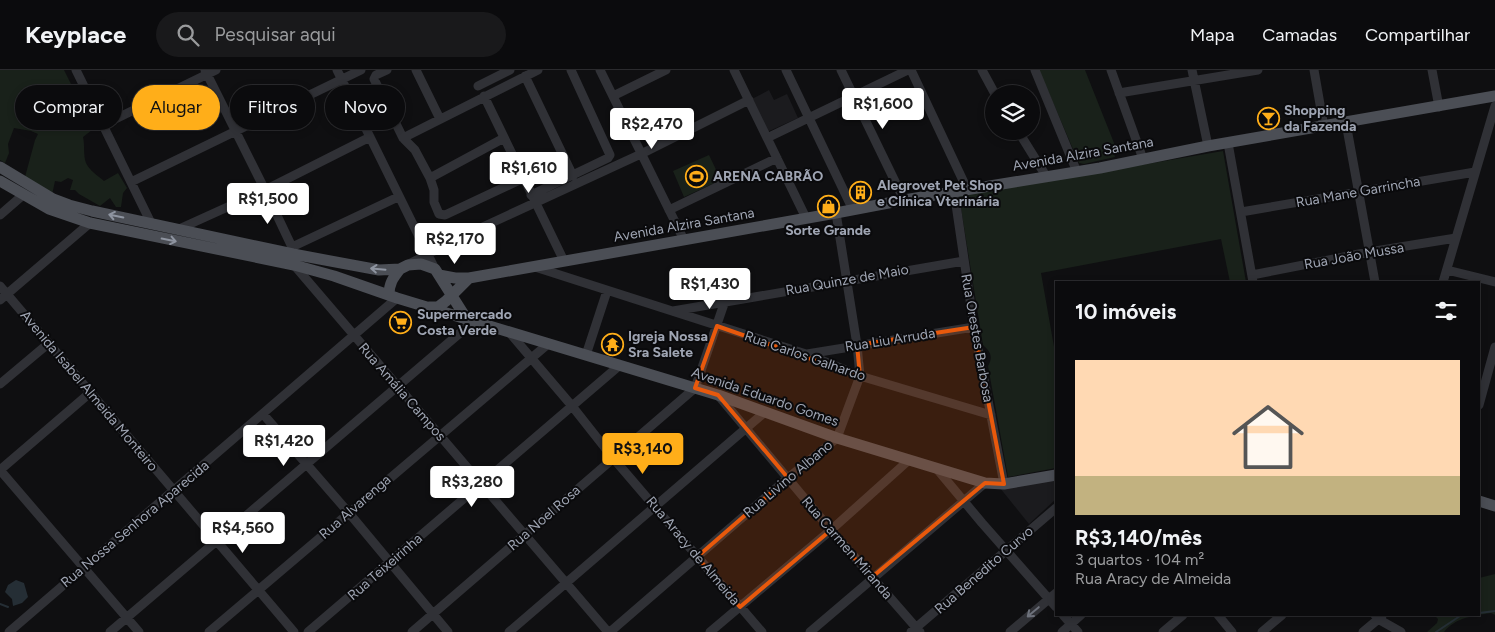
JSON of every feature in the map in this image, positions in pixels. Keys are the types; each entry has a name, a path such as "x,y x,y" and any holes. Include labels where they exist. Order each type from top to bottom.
{"main road":[{"name":"Avenida Alzira Santana","path":"437,272 449,278 468,278 954,191 1077,172 1208,146 1495,96"},
{"path":"0,167 53,199 68,205 293,255 334,276 429,307 438,307 468,278"},
{"path":"0,181 49,209 90,223 379,270 421,264 437,272 470,320"},
{"path":"393,296 389,286 392,279 404,266"},
{"name":"Avenida Eduardo Gomes","path":"429,307 718,395 837,438 985,482 1004,484 1055,475"},
{"path":"1480,501 1495,506"}],"street":[{"path":"76,70 83,85"},
{"path":"338,70 398,197 437,272"},
{"path":"131,182 361,70"},
{"path":"387,70 376,75 374,79 403,138 415,150 430,178 434,190 434,202 439,214 442,215 524,178"},
{"path":"416,70 440,119"},
{"path":"478,86 510,70"},
{"path":"403,138 538,70"},
{"path":"532,195 573,176 608,158 610,155 610,151 571,70"},
{"path":"600,70 684,240"},
{"path":"613,96 666,70"},
{"path":"734,70 806,218"},
{"path":"786,70 853,210"},
{"path":"840,70 904,200"},
{"path":"767,138 909,70 967,189"},
{"path":"982,70 991,85"},
{"path":"1035,70 1077,172"},
{"path":"1111,70 1143,159"},
{"path":"1192,70 1208,146"},
{"path":"1119,93 1258,70"},
{"path":"1314,70 1324,127"},
{"path":"1432,70 1439,107"},
{"path":"122,115 209,71"},
{"name":"Rua Amália Campos","path":"209,71 265,190 293,255 354,336 609,632"},
{"path":"525,76 573,176"},
{"path":"484,96 564,261"},
{"path":"404,266 641,154 749,100"},
{"path":"1443,281 1495,106"},
{"path":"1346,123 1375,281"},
{"path":"105,130 151,223"},
{"path":"179,229 265,190 370,138"},
{"path":"430,178 504,138"},
{"path":"1024,140 1046,176"},
{"path":"1228,143 1253,279"},
{"path":"669,210 776,158"},
{"name":"Rua Mane Garrincha","path":"1241,212 1475,172"},
{"name":"Rua Orestes Barbosa","path":"954,191 974,327 1004,484"},
{"path":"0,215 23,195"},
{"path":"293,255 398,197"},
{"name":"Rua Livino Albano","path":"609,632 837,438 860,376 857,345 836,213"},
{"path":"4,297 90,223"},
{"name":"Rua João Mussa","path":"1253,279 1369,252 1456,238"},
{"name":"Rua Quinze de Maio","path":"672,312 725,301 964,261"},
{"name":"Rua Carlos Galhardo","path":"534,266 606,291 806,354 860,376 991,415"},
{"path":"1447,270 1495,282"},
{"name":"Avenida Isabel Almeida Monteiro","path":"0,286 4,297 49,343 294,632"},
{"path":"586,355 606,291"},
{"name":"Rua Nossa Senhora Aparecida","path":"9,632 354,336 386,307 393,296"},
{"name":"Rua Noel Rosa","path":"412,632 695,388 725,301"},
{"path":"110,632 397,386 470,320"},
{"name":"Rua Liu Arruda","path":"806,354 974,327"},
{"name":"Rua Aracy de Almeida","path":"508,332 762,632"},
{"path":"0,384 49,343"},
{"name":"Rua Alvarenga","path":"209,632 548,344"},
{"path":"1480,401 1495,347"},
{"name":"Rua Teixeirinha","path":"308,632 620,365"},
{"path":"91,392 0,470 139,632"},
{"name":"Rua Carmen Miranda","path":"718,395 916,631"},
{"path":"509,632 765,412"},
{"path":"263,414 391,562 448,632"},
{"path":"710,632 909,460"},
{"path":"937,468 1006,550 1053,596 1010,632"},
{"path":"810,632 985,482"},
{"name":"Rua Benedito Curvo","path":"916,631 1055,509"},
{"path":"1064,616 1078,632"},
{"path":"1062,632 1080,616"},
{"path":"1163,632 1182,616"},
{"path":"1219,616 1232,632"},
{"path":"1262,632 1281,616"},
{"path":"1363,632 1379,616 1401,632"}],"highlighted area":[{"path":"717,326 860,376 857,345 974,327 1004,484 985,483 871,578 831,530 740,607 697,557 788,478 718,395 695,388"}],"shaded area":[{"path":"0,70 64,70 72,85 15,85 15,128 8,144 9,153 5,163 0,160"},
{"path":"1039,70 1085,70 1116,148 1113,150 1115,157 1084,164 1079,163"},
{"path":"769,90 774,100 787,94 798,118 767,132 752,99"},
{"path":"25,130 92,130 83,137 87,166 104,181 118,173 127,188 123,193 121,207 116,207 110,198 100,206 75,190 70,190 73,180 68,178 61,182 55,181 52,195 25,177 38,134"},
{"path":"1223,151 1246,281 1230,281 1221,239 1041,273 1055,352 1055,468 1008,477 988,366 990,355 983,345 959,196"},
{"name":"ARENA CABRÃO","path":"709,155 721,180 684,197 673,171"},
{"path":"1055,479 1055,500 1029,524 1000,488"},
{"path":"1495,574 1495,615 1491,613 1480,615 1480,578"},
{"path":"16,580 24,583 28,597 22,603 13,606 12,599 5,592 8,585"},
{"path":"1435,616 1474,616 1459,620 1444,632 1427,632 1437,623 1438,619"}],"waterway":[{"path":"0,604 8,607"},
{"path":"1480,613 1495,611"},
{"path":"1436,632 1460,616"}],"place":[{"name":"Shopping da Fazenda","path":"1268,118"},
{"name":"ARENA CABRÃO","path":"697,176"},
{"name":"Alegrovet Pet Shop e Clínica Vterinária","path":"861,193"},
{"name":"Sorte Grande","path":"828,207"},
{"name":"Supermercado Costa Verde","path":"401,322"},
{"name":"Igreja Nossa Sra Salete","path":"612,344"}]}
